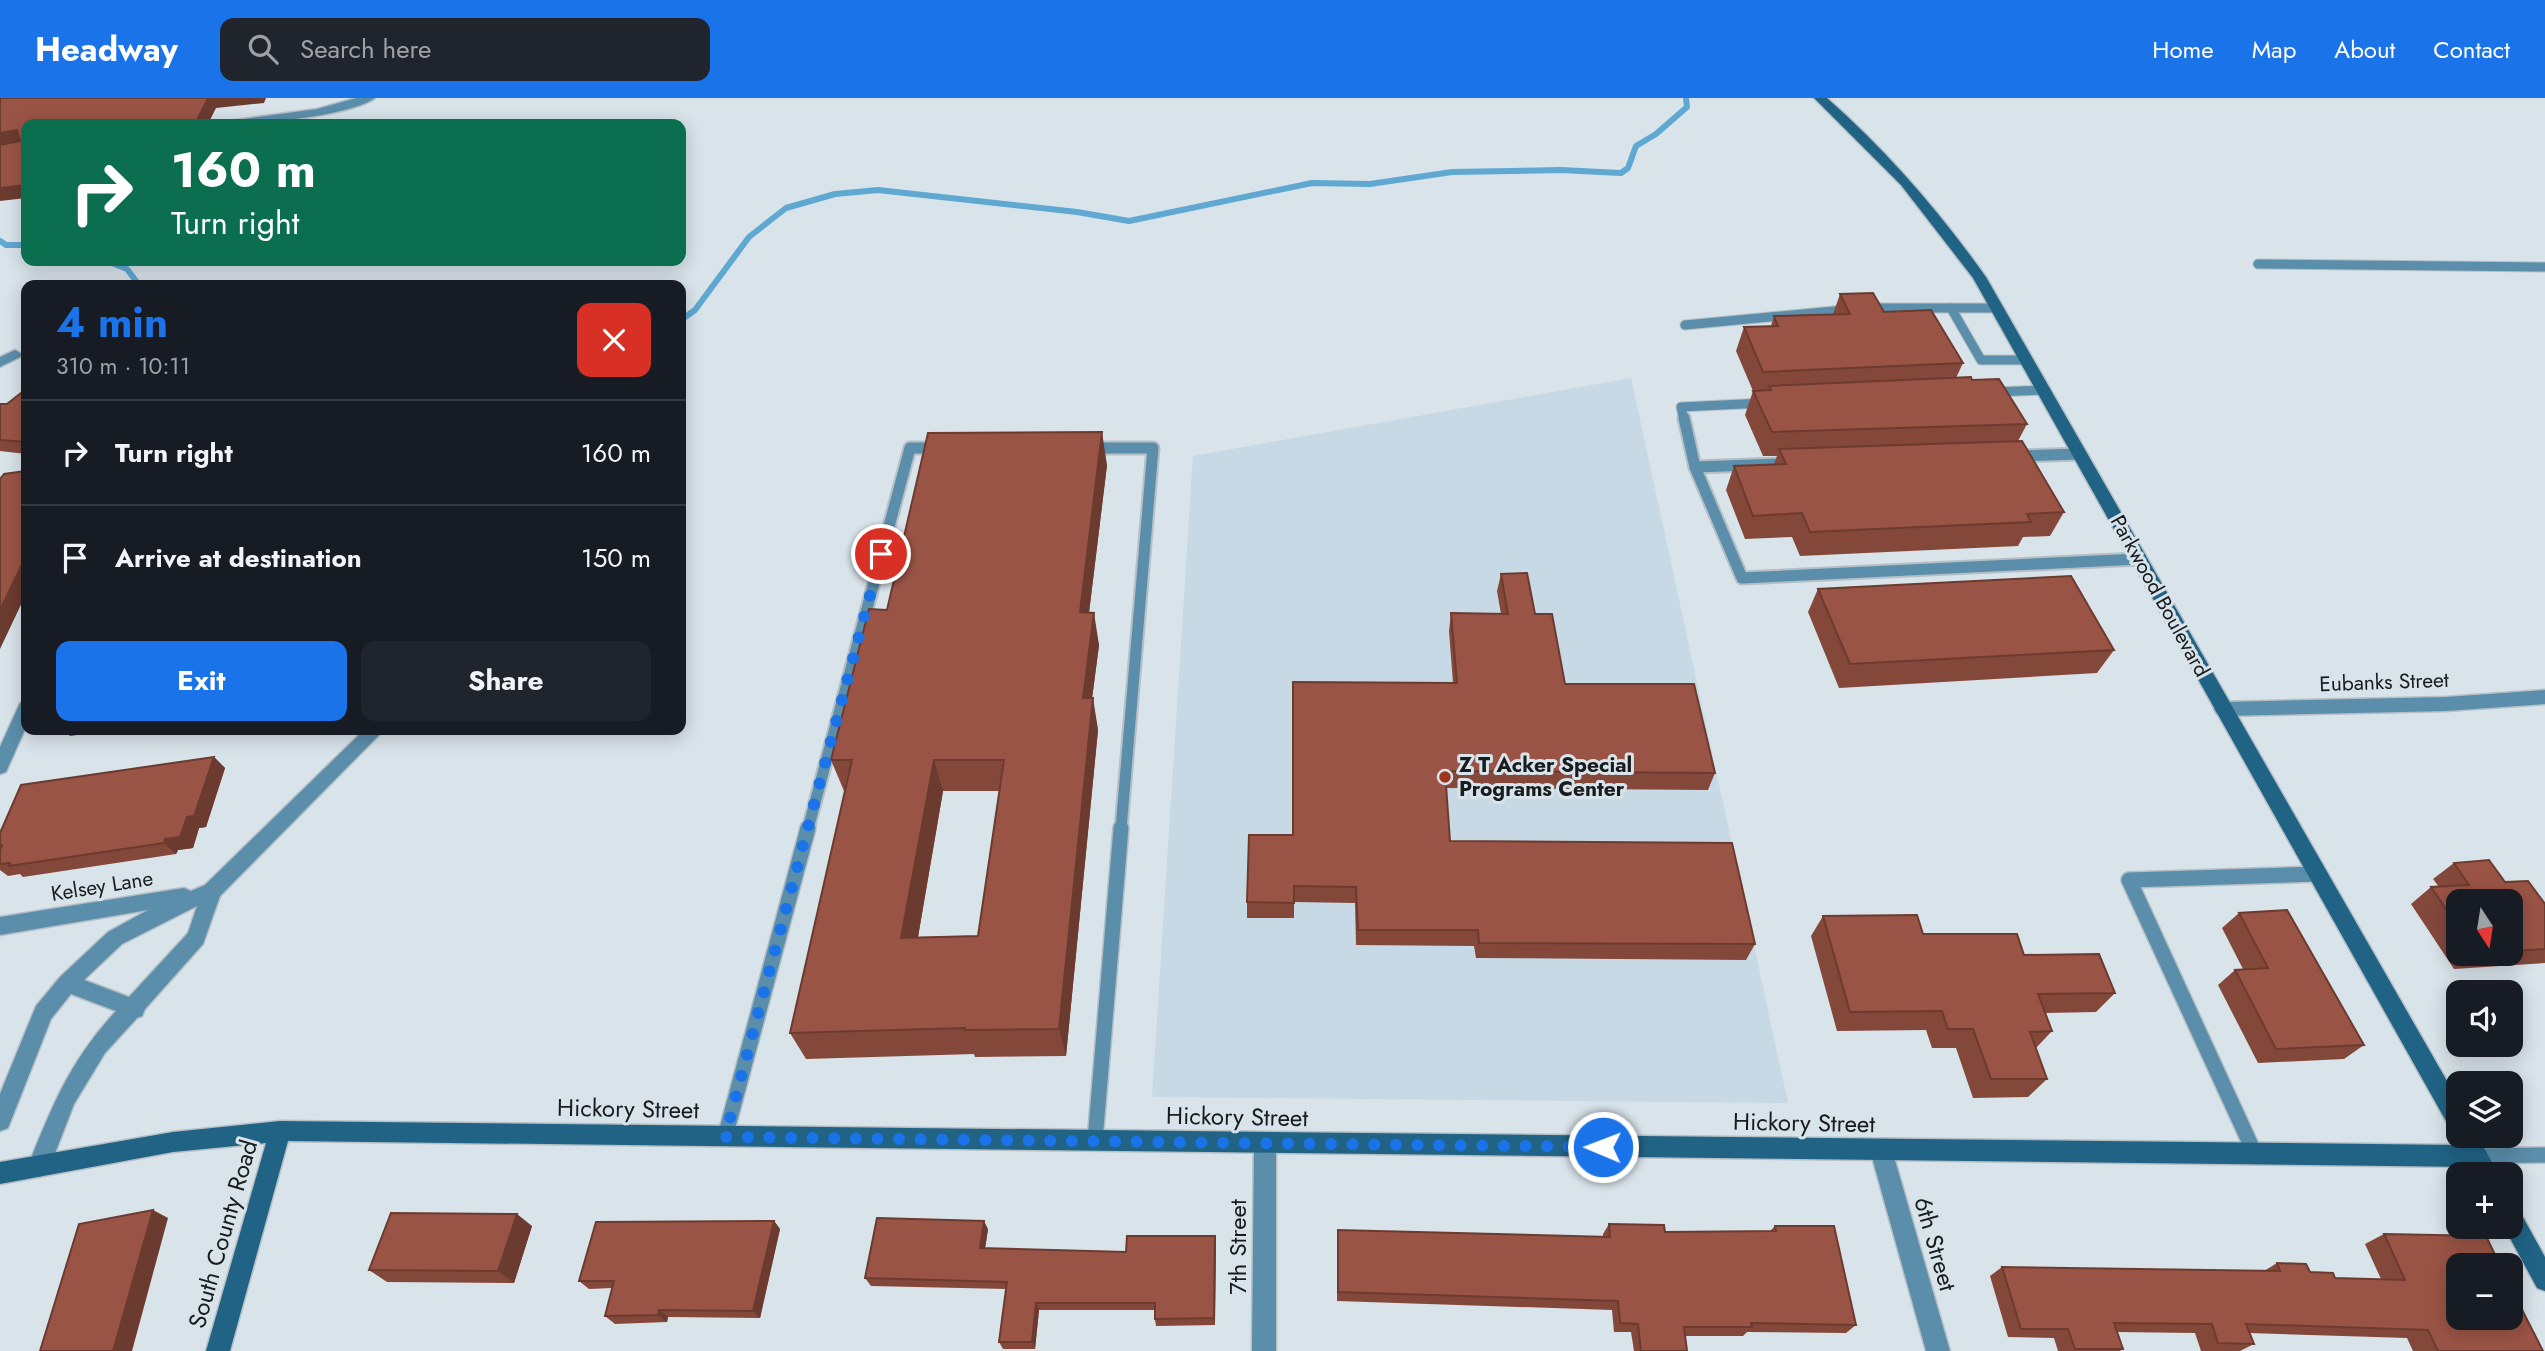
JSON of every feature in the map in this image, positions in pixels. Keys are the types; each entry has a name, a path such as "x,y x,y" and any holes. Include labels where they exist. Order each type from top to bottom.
{"street":[{"path":"272,119 318,112 369,98"},
{"name":"Parkwood Boulevard","path":"1820,98 1876,152 1922,202 1979,277 2446,1100"},
{"path":"0,363 15,354"},
{"name":"Eubanks Street","path":"2224,709 2446,704 2545,696"},
{"path":"0,767 21,719"},
{"path":"0,1121 43,1013 67,983 115,938 159,914 212,891 370,735"},
{"path":"39,1166 65,1099 81,1072 98,1046 135,1009 197,938 212,891"},
{"name":"Kelsey Lane","path":"0,926 212,891"},
{"path":"67,983 135,1009"},
{"name":"Hickory Street","path":"0,1173 173,1142 279,1131 2255,1154 2446,1163"},
{"name":"South County Road","path":"218,1351 279,1131"},
{"name":"7th Street","path":"1264,1351 1265,1143"},
{"name":"6th Street","path":"1881,1150 1938,1351"},
{"path":"2523,1239 2545,1280"}],"lane":[{"path":"2258,264 2545,267"},
{"path":"1685,325 1865,308 1998,308"},
{"path":"1951,308 1981,360 2027,360"},
{"path":"1979,393 2044,390"},
{"path":"1775,402 1681,407 1695,467 1742,578 2139,559"},
{"path":"725,1137 910,448 950,448"},
{"path":"1072,448 1153,448 1095,1141"},
{"path":"1996,456 2080,454"},
{"path":"1695,467 1790,464"},
{"path":"2255,1154 2129,880 2317,874"},
{"path":"2503,1162 2545,1156"}],"shaded area":[{"name":"Z T Acker Special Programs Center","path":"1631,378 1788,1103 1152,1097 1193,456"}],"building":[{"path":"0,98 208,98 198,119 21,119 21,186 0,188 0,145 20,141 17,130 0,133"},
{"path":"1873,293 1884,312 1931,310 1963,363 1763,372 1744,327 1778,326 1774,316 1850,314 1840,294"},
{"path":"1971,377 1972,380 1999,379 2027,424 1772,432 1753,391 1771,390 1769,386"},
{"path":"21,393 21,442 0,440 0,404 7,404"},
{"path":"1102,432 1080,612 1094,613 1083,698 1093,698 1059,1029 965,1028 790,1033 852,760 831,760 869,609 887,610 928,433","holes":["934,760 1004,760 978,936 901,938"]},
{"path":"2022,441 2064,512 2027,514 2031,522 1810,532 1802,513 1753,516 1734,466 1786,464 1779,449"},
{"path":"21,472 21,566 0,610 0,479 4,474"},
{"path":"1527,573 1535,614 1552,614 1565,684 1694,684 1715,773 1445,771 1450,841 1732,843 1755,944 1479,943 1478,930 1358,930 1356,887 1294,886 1294,903 1247,902 1249,835 1293,835 1293,682 1457,683 1451,613 1508,614 1501,574"},
{"path":"2071,576 2114,650 1850,664 1818,589"},
{"path":"214,757 194,816 187,817 180,837 165,839 164,843 9,866 10,863 0,864 0,833 21,785"},
{"path":"2489,860 2505,882 2528,881 2545,904 2545,949 2524,950 2524,889 2446,889 2446,909 2431,887 2469,885 2454,863"},
{"path":"2287,910 2364,1045 2276,1049 2235,970 2268,968 2239,913"},
{"path":"1917,915 1923,934 2017,934 2024,955 2099,954 2115,993 2038,994 2052,1031 2030,1032 2047,1079 1991,1079 1973,1029 1948,1029 1942,1011 1850,1012 1823,916"},
{"path":"153,1210 113,1351 40,1351 79,1224"},
{"path":"391,1213 517,1214 498,1271 369,1270"},
{"path":"877,1218 984,1221 980,1248 1126,1252 1127,1236 1215,1236 1214,1318 1155,1319 1155,1303 1036,1303 1032,1342 999,1342 1007,1282 865,1278"},
{"path":"774,1221 753,1311 659,1310 658,1315 605,1316 614,1281 579,1281 596,1222"},
{"path":"1609,1224 1664,1225 1665,1232 1776,1231 1775,1226 1834,1226 1856,1325 1751,1323 1752,1327 1684,1327 1687,1351 1641,1351 1638,1324 1620,1323 1618,1301 1338,1292 1338,1230 1610,1237"},
{"path":"2384,1234 2487,1239 2494,1253 2446,1253 2446,1330 2523,1330 2523,1312 2543,1351 2438,1351 2428,1330 2246,1324 2254,1344 2218,1343 2212,1324 2114,1323 2123,1349 2075,1349 2068,1329 2021,1329 2002,1267 2280,1271 2277,1263 2306,1264 2310,1272 2333,1273 2335,1278 2405,1280"}],"waterway":[{"path":"686,316 695,310 749,237 786,208 835,194 878,190 1077,212 1129,221 1312,183 1370,184 1452,172 1561,170 1621,173 1628,168 1636,146 1656,134 1687,107 1686,98"},
{"path":"0,241 6,245 21,245"},
{"path":"120,266 127,269 135,280"}],"place":[{"name":"Z T Acker Special Programs Center","path":"1445,777"}],"route":[{"path":"881,554 725,1137 1603,1147"}]}
